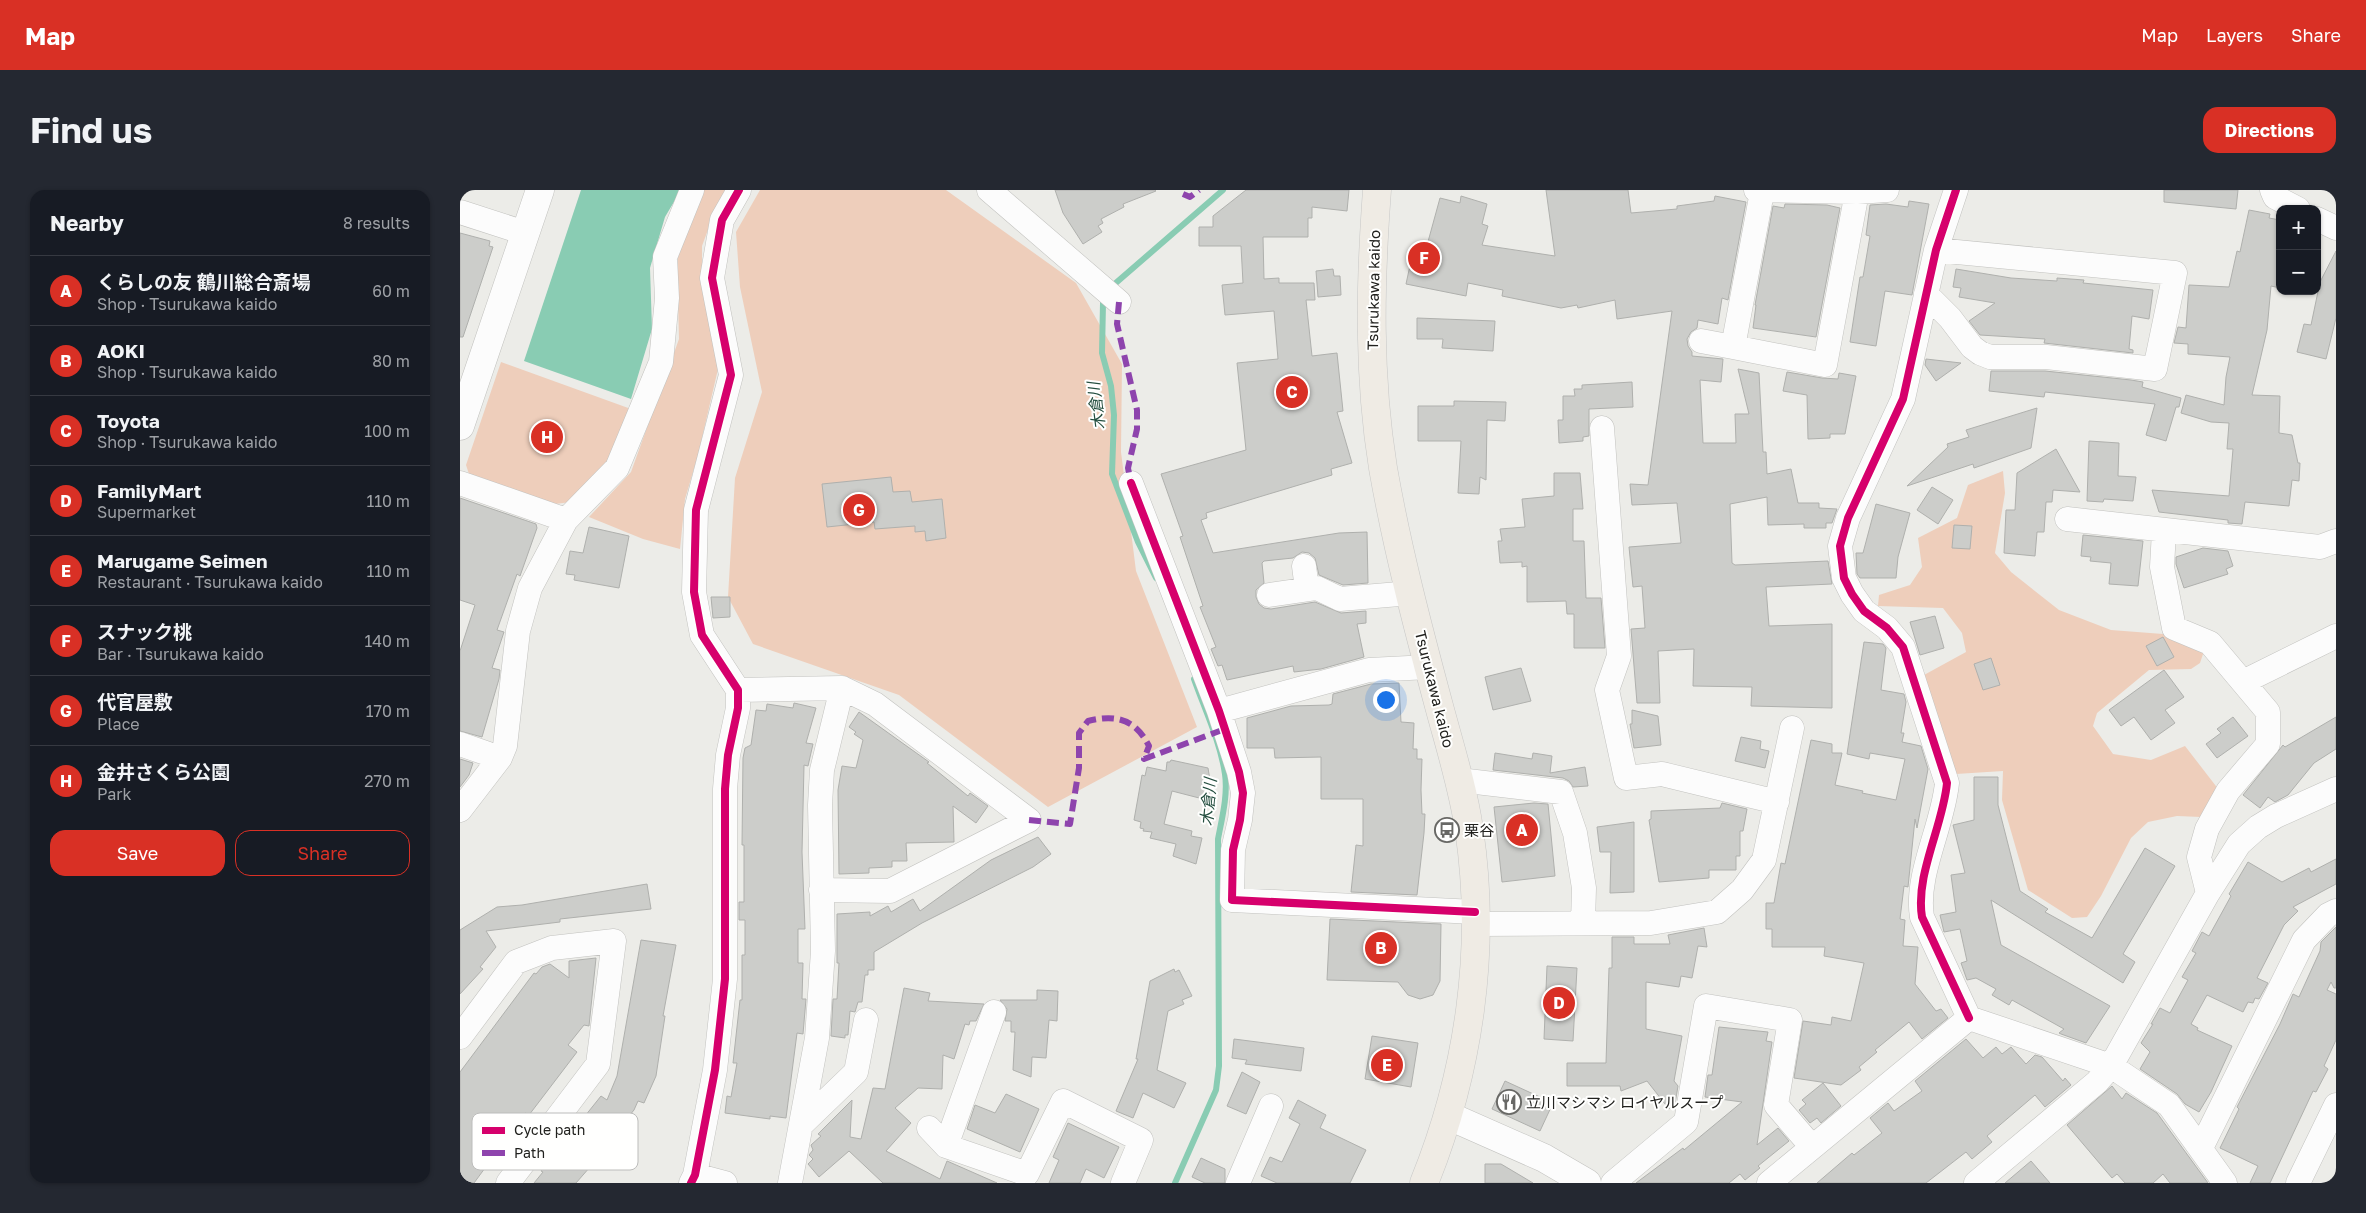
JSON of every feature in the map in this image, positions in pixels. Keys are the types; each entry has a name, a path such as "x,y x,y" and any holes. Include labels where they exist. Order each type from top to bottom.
{"main road":[{"name":"Tsurukawa kaido","path":"1377,190 1370,300 1375,413 1395,528 1459,780 1469,829 1475,918 1475,969 1461,1068 1448,1116 1424,1183"}],"street":[{"path":"460,426 540,190"},
{"path":"460,810 500,758 504,746 518,631 530,588 566,520 617,468 661,362 667,298 665,257 692,190"},
{"path":"725,1183 693,1179 715,1070 725,979 725,789 728,755 738,708 738,690 702,635 694,592 696,510 731,375 712,278 722,220 739,190"},
{"path":"989,190 1118,302"},
{"path":"1732,347 1759,191 1857,192 1886,190"},
{"path":"1956,190 1936,250 1903,399 1848,518 1840,546 1844,578 1852,594 1864,611 1887,628 1903,647 1947,783 1945,804 1931,852 1920,902 1922,917 1969,1018 2111,1066 2168,1105 2226,1183"},
{"path":"2272,190 2275,197 2290,205"},
{"path":"1701,341 1825,365 1857,192"},
{"path":"460,212 525,233"},
{"path":"2321,221 2336,228"},
{"path":"1926,294 1950,318 1972,347 1980,354 1990,357 2046,357 2155,369 2176,273 1936,250"},
{"path":"1602,428 1619,656 1607,690 1626,778 1662,774 1777,802"},
{"path":"460,483 566,520"},
{"path":"1131,483 1219,711 1239,772 1243,793 1240,820 1233,850 1232,900 1475,918 1583,923 1651,923 1718,912 1742,890 1764,860 1792,728"},
{"path":"2067,519 2320,547 2336,541"},
{"path":"2164,531 2162,568 2174,628 2210,643 2268,712 2268,744 2228,791 2207,829 2199,857 2208,893"},
{"path":"1304,566 1307,590"},
{"path":"1269,595 1316,588 1340,599 1411,593"},
{"path":"2243,682 2336,636"},
{"path":"1219,711 1369,670 1429,667"},
{"path":"738,690 842,688 875,704 1029,820 890,891 821,890"},
{"path":"790,1183 817,1038 823,950 820,805 822,770 842,688"},
{"path":"460,744 500,758"},
{"path":"1459,780 1561,792 1575,833 1584,888 1583,923"},
{"path":"1976,1183 2097,1082 2111,1066 2208,893 2239,844 2258,827 2276,816 2336,789"},
{"path":"2201,1148 2304,940 2328,916 2336,911"},
{"path":"460,1037 516,962 552,948 614,941 598,1064 561,1113"},
{"path":"1613,1183 1686,1122 1706,1006 1790,1020 1776,1105 1812,1147"},
{"path":"1769,1183 1969,1018"},
{"path":"802,1124 856,1072 866,1020"},
{"path":"946,1146 995,1027"},
{"path":"929,1128 946,1146 1027,1174 1063,1101 1141,1140 1123,1183"},
{"path":"1238,1183 1270,1106"},
{"path":"2298,1183 2336,1106"},
{"path":"1448,1116 1544,1158 1587,1183"},
{"path":"508,1183 518,1170"}],"shaded area":[{"path":"581,190 681,190 665,217 650,268 652,329 631,399 524,361"},
{"path":"703,190 728,190 713,216 702,246 702,278 718,369 698,455 685,499 680,549 643,539 589,517 631,472 679,339 677,263 683,230"},
{"path":"760,190 946,190 1076,283 1122,364 1121,452 1136,571 1197,727 1048,807 899,695 753,644 728,597 735,478 762,392 740,287 736,232"},
{"path":"501,362 631,409 605,466 571,502 555,504 469,474 466,465"},
{"path":"2003,471 2005,493 1995,553 2011,572 2059,610 2111,630 2163,634 2204,651 2200,663 2191,669 2149,670 2097,713 2093,726 2113,754 2151,760 2185,746 2219,790 2201,817 2177,816 2148,822 2131,838 2101,896 2087,917 2072,918 2028,890 2002,800 2003,771 1956,774 1924,675 1966,652 1962,633 1943,608 1878,606 1879,595 1910,585 1922,567 1918,538 1957,518 1968,485"}],"building":[{"path":"1055,190 1156,191 1123,204 1124,207 1101,219 1103,223 1098,226 1102,232 1083,244 1063,213"},
{"path":"1246,190 1349,190 1347,211 1312,207 1312,218 1308,218 1308,237 1263,237 1264,279 1279,278 1279,283 1314,283 1315,300 1306,300 1312,356 1337,353 1343,411 1337,412 1352,463 1331,469 1332,475 1206,513 1207,518 1201,520 1213,553 1339,533 1367,532 1368,583 1343,585 1319,575 1315,558 1309,553 1302,552 1293,558 1264,561 1262,563 1264,583 1256,590 1256,597 1259,604 1264,608 1271,609 1315,602 1341,613 1366,611 1366,623 1357,624 1364,657 1321,669 1294,672 1293,666 1227,680 1222,665 1218,666 1211,649 1216,647 1200,607 1203,606 1180,537 1183,536 1161,474 1246,450 1237,363 1278,359 1274,311 1225,315 1222,285 1243,283 1241,246 1199,246 1199,227 1213,227 1213,216"},
{"path":"1546,190 1628,190 1631,213 1677,209 1677,206 1714,201 1715,196 1746,202 1728,300 1722,298 1718,324 1698,320 1697,328 1691,332 1687,339 1692,356 1723,359 1721,382 1700,380 1703,443 1736,443 1735,414 1749,414 1738,369 1759,373 1763,452 1766,452 1767,474 1791,469 1798,503 1819,503 1819,508 1837,509 1832,523 1826,523 1826,528 1804,528 1804,524 1768,525 1767,497 1730,504 1732,563 1735,565 1828,561 1832,584 1766,587 1769,626 1832,624 1832,708 1751,706 1752,687 1693,686 1694,649 1658,651 1660,703 1637,703 1631,629 1645,628 1642,586 1633,587 1629,547 1681,543 1677,503 1632,505 1630,484 1648,485 1672,311 1617,319 1615,300 1578,308 1577,305 1561,308 1502,296 1503,290 1468,283 1466,296 1406,284 1414,247 1426,249 1440,198 1460,203 1461,196 1487,204 1482,224 1488,226 1482,245 1555,256"},
{"path":"2164,190 2238,190 2236,209 2164,202"},
{"path":"1909,201 1929,204 1912,295 1885,291 1876,346 1850,342 1860,277 1863,277 1870,236 1866,235 1870,205 1886,204 1908,207"},
{"path":"1785,204 1827,205 1840,208 1816,337 1753,328 1755,305 1773,206 1784,208"},
{"path":"2249,210 2270,214 2269,218 2276,219 2276,287 2271,286 2267,330 2252,395 2280,396 2279,433 2292,435 2298,463 2300,463 2299,481 2292,480 2289,506 2245,502 2242,524 2228,523 2228,520 2159,512 2152,490 2229,496 2233,449 2227,449 2229,423 2211,422 2181,413 2186,395 2224,405 2230,357 2188,354 2188,344 2174,343 2178,327 2186,328 2189,285 2229,287 2237,251 2240,252"},
{"path":"460,233 490,241 489,246 493,247 463,337 460,337"},
{"path":"2336,251 2336,318 2326,359 2297,352 2304,324 2311,325 2317,295 2321,295 2321,280"},
{"path":"1333,269 1334,276 1340,276 1341,295 1318,297 1316,271"},
{"path":"1956,269 2011,278 2057,281 2057,278 2084,280 2083,283 2153,290 2149,319 2132,316 2129,349 2133,350 2133,353 2044,343 2045,339 1980,335 1969,321 1995,303 1959,297 1961,288 1953,287"},
{"path":"1417,318 1495,321 1493,351 1442,348 1443,339 1417,339"},
{"path":"1926,359 1961,363 1936,381 1925,365"},
{"path":"1991,371 2045,371 2131,380 2143,382 2142,387 2181,398 2179,407 2176,407 2166,441 2146,435 2155,404 2045,392 2044,397 1989,391"},
{"path":"1787,372 1838,379 1839,373 1856,376 1845,434 1830,434 1830,438 1808,439 1807,395 1783,391"},
{"path":"1632,382 1633,407 1589,409 1589,436 1583,437 1583,441 1559,443 1558,420 1563,420 1563,396 1575,396 1574,389 1582,389 1582,385"},
{"path":"1454,401 1506,402 1505,421 1487,420 1486,480 1480,477 1479,494 1458,493 1461,441 1418,441 1418,406 1454,406"},
{"path":"2037,408 2031,448 1974,468 1973,464 1907,486 1948,447 1947,444 1969,437 1966,430"},
{"path":"2089,441 2119,443 2118,476 2136,477 2133,501 2104,499 2103,502 2087,501"},
{"path":"2056,449 2080,492 2053,490 2052,502 2046,502 2044,532 2037,532 2035,556 2004,553 2006,510 2015,510 2017,473"},
{"path":"1554,473 1580,473 1583,509 1573,509 1573,541 1584,541 1586,598 1601,598 1605,648 1574,648 1574,614 1567,614 1566,601 1527,602 1527,566 1522,567 1522,562 1500,563 1498,541 1502,541 1500,529 1525,527 1522,499 1554,496"},
{"path":"891,477 893,492 910,491 912,502 942,499 946,538 926,541 925,531 915,532 915,526 875,529 874,522 827,527 822,484"},
{"path":"1932,487 1953,500 1938,524 1917,510"},
{"path":"460,498 536,524 537,528 520,576 517,574 497,630 504,632 492,668 500,670 499,679 482,737 460,731 460,651 475,605 460,600"},
{"path":"1876,504 1910,513 1898,557 1896,578 1860,578 1857,574 1856,553 1863,553"},
{"path":"1954,525 1972,526 1970,549 1952,548"},
{"path":"589,527 629,536 619,588 574,580 575,575 566,574 570,551 583,553"},
{"path":"2083,535 2143,541 2138,586 2109,584 2111,563 2090,561 2091,557 2081,556"},
{"path":"2203,548 2228,551 2233,566 2226,569 2228,574 2184,588 2176,564 2176,557"},
{"path":"711,597 730,597 730,617 713,618"},
{"path":"1935,616 1944,648 1920,655 1910,622"},
{"path":"2163,637 2174,657 2157,666 2146,646"},
{"path":"1864,642 1883,644 1886,648 1881,690 1904,694 1906,702 1901,733 1904,733 1902,742 1921,746 1928,769 1917,828 1915,819 1908,887 1904,886 1900,919 1905,920 1903,946 1918,947 1915,984 1936,1011 1941,1009 1948,1018 1922,1039 1909,1022 1875,1050 1877,1052 1859,1067 1861,1070 1841,1085 1794,1078 1803,1021 1831,1025 1832,1017 1851,1021 1864,963 1824,956 1825,947 1772,947 1772,929 1766,929 1766,903 1774,903 1781,863 1785,864 1811,740 1832,744 1832,753 1842,753 1835,785 1896,800 1905,759 1870,753 1869,759 1847,754"},
{"path":"1991,658 2000,685 1983,690 1974,664"},
{"path":"1521,668 1531,701 1493,710 1485,677"},
{"path":"2164,670 2184,697 2165,710 2175,723 2151,740 2134,717 2121,726 2109,710"},
{"path":"1399,683 1401,722 1414,723 1413,749 1417,749 1417,759 1422,759 1422,814 1425,814 1417,895 1351,892 1356,845 1363,846 1363,799 1321,799 1321,757 1275,758 1274,748 1247,748 1247,718 1291,706 1329,705 1332,704 1333,694 1371,684"},
{"path":"794,703 816,708 806,743 813,744 808,766 804,765 802,852 805,929 798,929 798,963 803,963 802,999 806,999 803,1034 797,1033 786,1118 770,1116 770,1119 725,1113 727,1096 731,1097 737,1063 733,1063 740,1000 742,1000 742,955 745,955 745,920 739,920 739,902 744,902 744,845 742,845 743,758 745,748 751,745 756,710 766,711 767,704 793,708"},
{"path":"1632,710 1658,716 1661,745 1634,748 1630,724 1632,724"},
{"path":"859,712 929,762 927,763 968,796 970,793 988,806 976,823 953,806 954,842 906,843 907,861 892,861 892,867 869,868 869,873 839,874 838,790 842,766 856,768 863,740 854,734 856,732 849,727"},
{"path":"2233,717 2248,736 2217,758 2206,744 2221,733 2217,729"},
{"path":"2336,717 2336,749 2314,763 2288,795 2275,802 2268,797 2260,808 2243,795 2283,745 2285,747"},
{"path":"1741,737 1761,741 1760,749 1769,751 1765,768 1735,761"},
{"path":"1495,753 1532,759 1533,753 1552,756 1550,773 1585,767 1588,786 1573,787 1569,781 1563,778 1493,770"},
{"path":"460,759 473,763 469,775 460,787"},
{"path":"1171,760 1208,768 1211,786 1207,800 1172,791 1164,824 1192,831 1191,836 1202,838 1196,864 1173,856 1176,844 1150,838 1152,832 1143,831 1144,829 1140,828 1141,822 1134,820 1142,775 1145,776 1147,767 1166,771 1167,762"},
{"path":"1974,777 1998,777 1998,805 2020,891 2048,909 2045,912 2092,938 2145,848 2175,866 2123,954 2135,962 2123,983 1991,900 2001,945 2110,1006 2086,1043 2059,1033 2064,1029 2012,1000 2009,1005 1992,995 1996,989 1976,978 1967,980 1961,963 1967,961 1960,929 1944,932 1940,915 1956,912 1951,875 1965,873 1953,825 1974,820"},
{"path":"1534,803 1548,804 1555,876 1502,882 1494,807"},
{"path":"1722,803 1747,809 1743,831 1740,831 1740,856 1736,856 1736,870 1709,870 1709,878 1659,882 1649,820 1651,819 1651,811 1720,808"},
{"path":"1634,822 1634,892 1610,893 1611,852 1600,852 1597,827"},
{"path":"1038,837 1051,854 1033,867 922,923 874,952 874,970 868,970 868,975 865,975 862,1002 858,1002 855,1012 850,1011 848,1035 845,1035 845,1038 831,1036 833,999 837,999 839,963 837,963 837,914 870,912 870,916 888,906 891,912 913,899 920,911 991,860"},
{"path":"2336,859 2336,884 2293,907 2298,911 2284,925 2257,978 2268,983 2259,999 2255,998 2253,1003 2248,1002 2243,1012 2207,995 2191,1024 2198,1028 2197,1030 2232,1046 2211,1092 2199,1112 2185,1104 2177,1094 2140,1069 2150,1052 2141,1043 2160,1008 2170,1013 2188,980 2182,977 2196,953 2192,951 2202,932 2209,936 2231,896 2229,894 2248,862 2282,882 2309,868 2311,872"},
{"path":"647,884 651,909 560,919 560,922 486,931 496,947 480,967 483,969 460,994 460,930 497,907 522,905"},
{"path":"1330,919 1441,924 1440,981 1433,995 1420,999 1408,995 1398,982 1327,980"},
{"path":"2336,927 2336,988 2334,988 2331,982 2327,990 2336,994 2336,1040 2324,1066 2328,1069 2316,1092 2313,1091 2270,1183 2250,1183 2258,1166 2220,1148 2239,1109 2237,1107 2280,1024 2293,994 2299,997 2320,951 2321,942"},
{"path":"1704,928 1707,947 1698,946 1692,978 1681,976 1679,987 1646,982 1646,1029 1682,1036 1674,1081 1678,1086 1675,1104 1669,1109 1647,1081 1621,1091 1620,1086 1567,1086 1567,1063 1606,1063 1609,968 1612,968 1612,937 1634,937 1634,944 1670,944 1668,935"},
{"path":"641,940 676,945 663,1016 665,1016 656,1076 644,1103 638,1101 632,1113 587,1113 601,1096 607,1100 617,1076"},
{"path":"596,958 589,1026 584,1025 568,1045 577,1052 531,1113 472,1113 472,1170 484,1170 474,1183 460,1183 460,1072 534,973 536,974 542,967 550,964 569,978 569,961"},
{"path":"1547,966 1577,968 1573,1041 1544,1039"},
{"path":"1174,969 1175,972 1179,970 1192,996 1182,1000 1184,1004 1168,1011 1157,1070 1186,1083 1174,1108 1143,1093 1133,1118 1116,1111 1138,1059 1136,1059 1150,981"},
{"path":"904,988 930,993 928,1001 984,1004 976,1021 970,1021 969,1025 965,1024 954,1059 943,1055 942,1089 918,1088 895,1108 911,1123 886,1151 940,1179 947,1161 997,1183 883,1183 849,1151 819,1177 808,1164 813,1159 809,1155 813,1150 811,1145 821,1136 818,1134 852,1100 850,1137 861,1139 873,1088 885,1089"},
{"path":"1037,990 1058,991 1057,1021 1049,1020 1046,1058 1032,1057 1031,1077 1013,1070 1015,1032 1011,1032 1011,1021 1005,1021 1007,1009 1000,1000 1037,1000"},
{"path":"1719,1027 1768,1032 1766,1041 1772,1042 1757,1145 1778,1128 1789,1141 1758,1166 1760,1168 1745,1180 1740,1174 1729,1183 1636,1183 1683,1148 1684,1150 1742,1102 1705,1097 1708,1075 1712,1075"},
{"path":"1372,1036 1418,1043 1411,1087 1365,1079"},
{"path":"1234,1039 1304,1048 1301,1071 1245,1064 1247,1060 1232,1058"},
{"path":"1966,1039 1983,1058 1996,1047 2002,1054 2011,1047 2026,1064 2035,1055 2042,1057 2063,1081 2065,1078 2071,1085 2045,1107 2035,1095 1987,1136 1992,1142 1972,1159 1966,1152 1926,1183 1817,1183 1852,1153 1854,1155 1882,1133 1870,1118 1888,1103 1894,1111 1922,1091 1915,1081"},
{"path":"1242,1072 1260,1082 1246,1114 1227,1106"},
{"path":"1505,1081 1553,1103 1540,1131 1492,1109"},
{"path":"1823,1083 1841,1106 1821,1123 1817,1118 1810,1123 1799,1110 1806,1104 1802,1100"},
{"path":"2112,1086 2122,1099 2126,1093 2157,1113 2208,1183 2170,1183 2163,1174 2153,1183 2125,1183 2117,1174 2112,1178 2067,1125"},
{"path":"1006,1094 1039,1109 1020,1152 967,1129 975,1105 995,1113"},
{"path":"1298,1100 1326,1115 1320,1128 1366,1150 1350,1183 1277,1183 1261,1176 1270,1157 1282,1162 1300,1124 1289,1118"},
{"path":"1068,1123 1119,1147 1104,1178 1086,1169 1080,1183 1049,1183 1059,1160 1053,1157"},
{"path":"1201,1158 1225,1169 1225,1183 1205,1183 1192,1177"},
{"path":"2031,1161 2050,1183 2005,1183"},
{"path":"1485,1164 1501,1164 1533,1183 1485,1183"},
{"path":"587,1170 576,1183 534,1183 543,1172 541,1171"}],"waterway":[{"name":"木倉川","path":"1110,288 1223,190"},
{"name":"木倉川","path":"1106,297 1103,303 1102,353 1111,386 1114,415 1112,474 1138,542 1156,578"},
{"name":"木倉川","path":"1175,1183 1216,1090 1219,1066 1218,839 1226,782 1220,750 1194,679"}],"marked path":[{"path":"1183,194 1190,197 1199,190"},
{"path":"1119,302 1117,324 1137,410 1137,429 1128,468 1131,483"},
{"path":"1029,820 1070,824 1079,768 1079,733 1088,721 1107,718 1131,724 1144,737 1149,746 1144,759 1225,729"}],"cycle path":[{"path":"691,1183 695,1175 715,1070 725,979 725,789 728,755 738,708 738,690 702,635 694,592 696,510 731,375 712,278 722,220 739,190"},
{"path":"1956,190 1936,250 1903,399 1848,518 1840,546 1844,578 1852,594 1864,611 1887,628 1903,647 1947,783 1922,884 1922,917 1969,1018"},
{"path":"1131,483 1219,711 1239,772 1243,793 1240,820 1233,850 1232,900 1475,912"}],"place":[{"name":"スナック桃","path":"1424,258"},
{"name":"Toyota","path":"1292,392"},
{"name":"金井さくら公園","path":"547,437"},
{"name":"代官屋敷","path":"859,510"},
{"name":"栗谷","path":"1447,830"},
{"name":"くらしの友 鶴川総合斎場","path":"1522,830"},
{"name":"AOKI","path":"1381,948"},
{"name":"FamilyMart","path":"1559,1003"},
{"name":"Marugame Seimen","path":"1387,1065"},
{"name":"立川マシマシ ロイヤルスープ","path":"1509,1102"}]}
